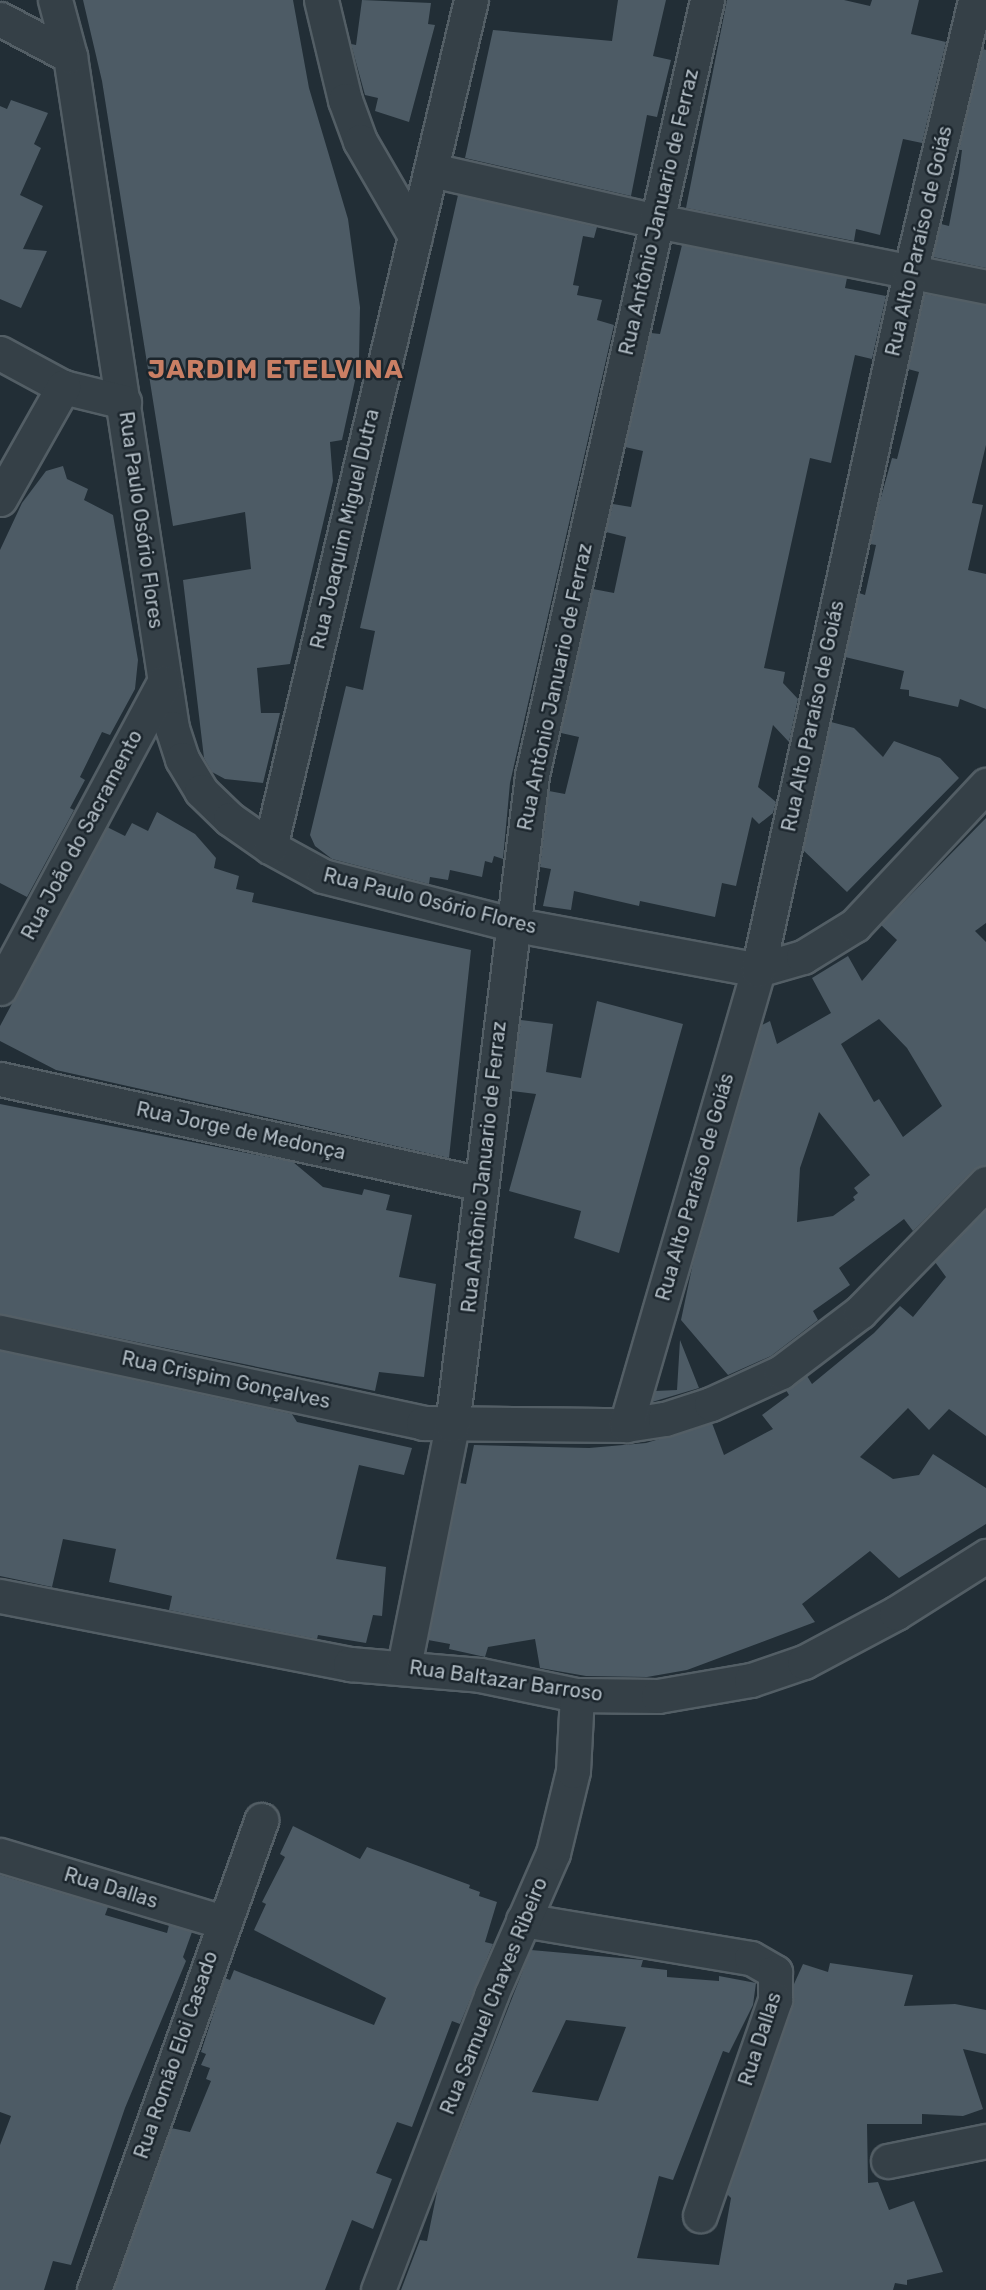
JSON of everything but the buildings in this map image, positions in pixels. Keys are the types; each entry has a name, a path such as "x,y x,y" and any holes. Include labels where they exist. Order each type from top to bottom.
{"street":[{"name":"Rua Paulo Osório Flores","path":"55,0 70,56 124,402 164,682 182,759 201,791 230,819 270,847 323,876 511,924 758,970 803,957 855,925 986,785"},
{"path":"321,0 345,100 360,141 415,236"},
{"name":"Rua Joaquim Miguel Dutra","path":"270,847 471,0"},
{"name":"Rua Antônio Januario de Ferraz","path":"404,1666 452,1425 511,924 532,775 706,0"},
{"name":"Rua Alto Paraíso de Goiás","path":"626,1425 758,970 910,273 975,0"},
{"path":"0,19 70,56"},
{"path":"432,170 657,221 986,287"},
{"path":"0,353 63,387 124,402"},
{"path":"0,499 63,387"},
{"name":"Rua João do Sacramento","path":"0,988 164,682"},
{"name":"Rua Jorge de Medonça","path":"0,1078 482,1184"},
{"name":"Rua Crispim Gonçalves","path":"0,1332 423,1423 626,1425 665,1419 711,1404 782,1372 860,1312 986,1184"},
{"name":"Rua Baltazar Barroso","path":"0,1596 303,1656 480,1675 576,1695 658,1696 704,1690 804,1662 896,1613 986,1556"},
{"name":"Rua Samuel Chaves Ribeiro","path":"378,2290 564,1817 573,1771 576,1695"},
{"name":"Rua Romão Eloi Casado","path":"94,2290 261,1820"},
{"name":"Rua Dallas","path":"0,1855 223,1922"},
{"name":"Rua Dallas","path":"523,1920 751,1958 775,1972 775,2001 700,2215"},
{"path":"888,2161 986,2141"}],"district":[{"name":"JARDIM ETELVINA","path":"276,370"}]}
